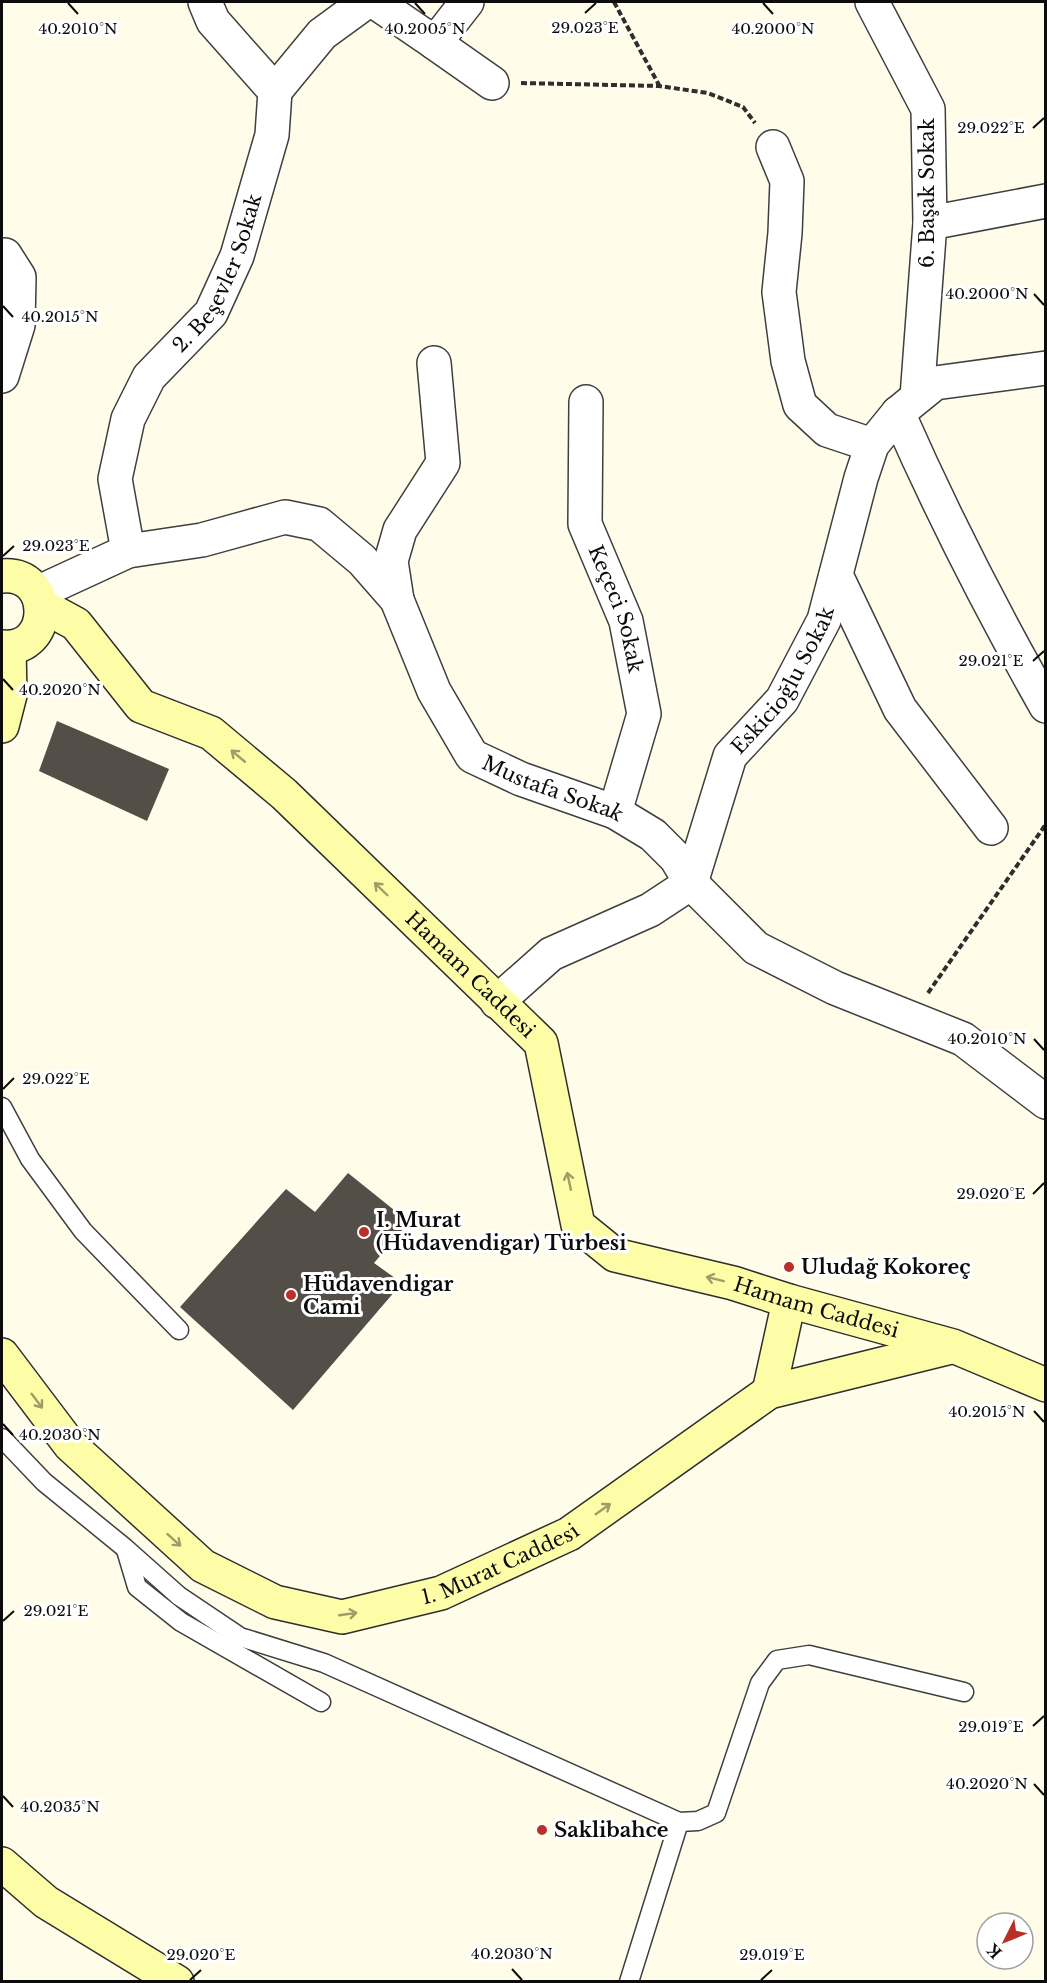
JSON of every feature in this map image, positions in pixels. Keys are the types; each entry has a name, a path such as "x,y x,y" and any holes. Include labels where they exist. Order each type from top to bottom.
{"main road":[{"path":"2,726 10,695 5,648 21,645 30,638 38,628 41,617 19,583"},
{"name":"Hamam Caddesi","path":"19,583 76,624 141,706 211,734 284,794 541,1043 578,1225 615,1255 733,1283 789,1301 953,1346"},
{"path":"770,1392 789,1301"},
{"path":"953,1346 1046,1385"},
{"name":"1. Murat Caddesi","path":"2,1355 70,1444 203,1566 275,1602 342,1617 441,1593 569,1534 770,1392 953,1346"},
{"path":"2,1864 46,1902 177,1982"}],"street":[{"path":"206,2 213,21 274,91 322,34 366,2"},
{"path":"375,2 492,83"},
{"path":"435,43 467,2"},
{"name":"6. Başak Sokak","path":"872,2 928,109 930,223 908,405"},
{"name":"2. Beşevler Sokak","path":"128,551 115,479 128,419 149,377 212,314 237,256 273,135 274,91"},
{"path":"773,147 787,182 779,291 788,362 800,405 827,430 872,445"},
{"path":"930,223 1046,201"},
{"path":"2,376 18,325 20,277 5,255"},
{"path":"397,600 391,561 400,530 443,463 434,363"},
{"name":"Eskicioğlu Sokak","path":"691,883 730,756 782,700 824,621 861,477 872,445 908,405 935,383 1046,368"},
{"name":"Keçeci Sokak","path":"586,402 585,524 626,621 644,714 615,812"},
{"path":"908,405 931,488 1023,667 1046,706"},
{"name":"Mustafa Sokak","path":"19,583 128,551 202,540 285,517 319,524 362,560 397,600 434,691 472,756 520,779 615,812 653,835 676,858 691,883 756,948 836,988 963,1039 1046,1102"},
{"path":"836,575 900,709 991,828"},
{"path":"497,1002 550,954 650,910 691,883"}],"lane":[{"path":"2,1107 30,1159 76,1222 178,1330"},
{"path":"2,1438 44,1482 125,1548 179,1596 240,1636 324,1663 679,1822 698,1821 716,1813 760,1683 777,1660 809,1655 964,1692"},
{"path":"125,1548 137,1587 181,1622 321,1702"},
{"path":"629,1982 679,1822"}],"path":[{"path":"614,2 659,86"},
{"path":"492,83 659,86 708,93 743,107 773,147"},
{"path":"910,1018 1046,824"}],"building":[{"path":"57,721 169,769 147,821 39,771"},
{"name":"Hüdavendigar Cami","path":"348,1173 409,1222 374,1263 402,1283 293,1410 180,1307 286,1189 315,1212"}],"place":[{"name":"I. Murat (Hüdavendigar) Türbesi","path":"364,1232"},
{"name":"Uludağ Kokoreç","path":"789,1267"},
{"name":"Hüdavendigar Cami","path":"291,1295"},
{"name":"Saklibahce","path":"542,1830"}]}
